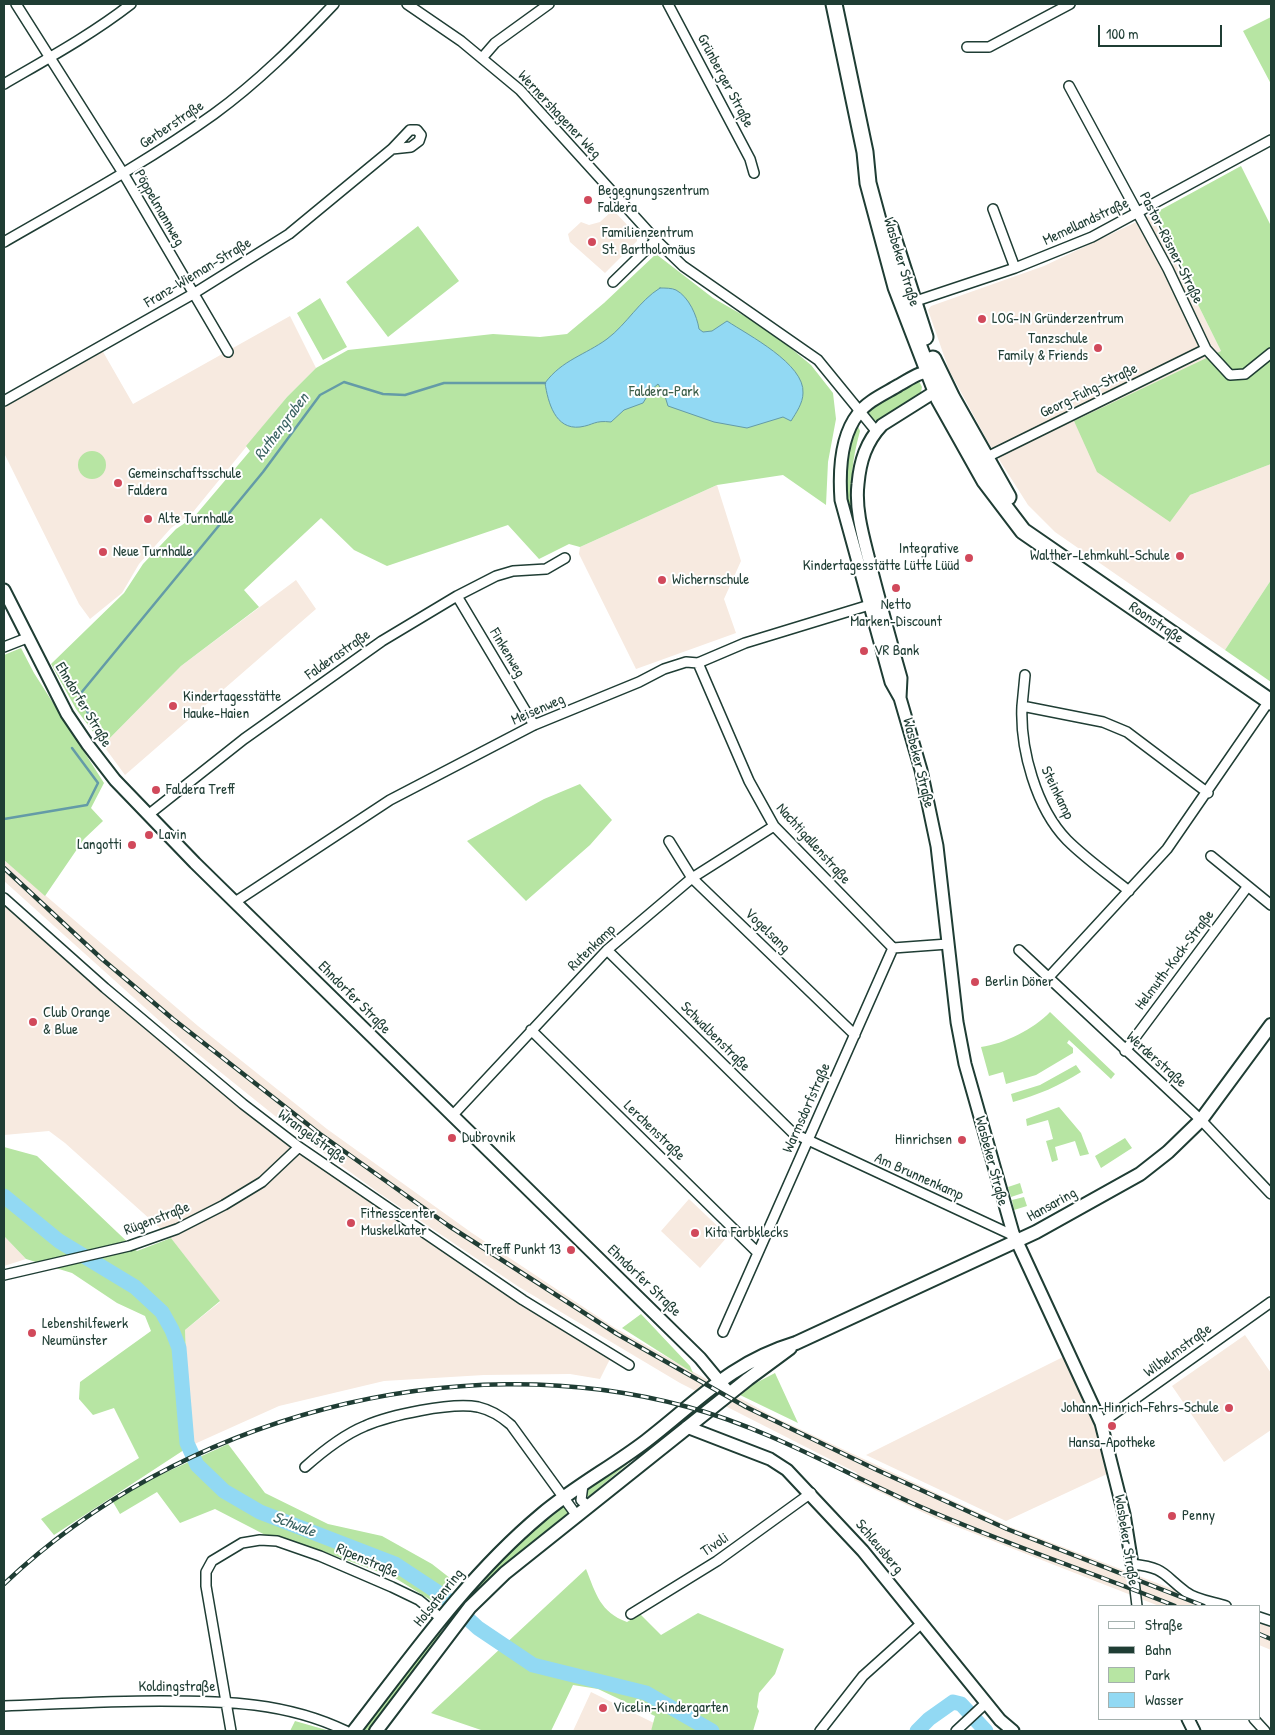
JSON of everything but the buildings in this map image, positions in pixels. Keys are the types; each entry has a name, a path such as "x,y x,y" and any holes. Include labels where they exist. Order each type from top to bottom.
{"main road":[{"name":"Wasbeker Straße","path":"834,4 865,152 868,183 908,304 936,379"},
{"name":"Roonstraße","path":"936,379 1000,485 1041,542"},
{"name":"Roonstraße","path":"936,379 985,481 1023,532 1041,542 1270,702"},
{"name":"Hansaring","path":"719,1381 769,1351 796,1343 1036,1232 1140,1174 1173,1147 1201,1120 1271,1026"},
{"name":"Hansaring","path":"729,1394 796,1343"},
{"name":"Holsatenring","path":"354,1731 486,1565 563,1498 647,1440 719,1381"},
{"name":"Holsatenring","path":"376,1731 470,1607 505,1573 729,1394"}],"street":[{"name":"Pöppelmannweg","path":"16,4 123,173 228,352"},
{"path":"4,84 51,57 112,18 130,4"},
{"name":"Gerberstraße","path":"4,242 172,143 222,107 300,40 334,4"},
{"name":"Wernershagener Weg","path":"407,4 482,58 537,106 656,240 684,266 818,360 858,413"},
{"path":"482,58 495,43 549,4"},
{"name":"Grünberger Straße","path":"668,4 750,159 754,173"},
{"path":"967,47 989,47 1070,4"},
{"name":"Pastor-Rösner-Straße","path":"1069,86 1168,269 1206,349 1230,375 1245,374 1271,353"},
{"name":"Memellandstraße","path":"908,304 1015,268 1092,237 1271,140"},
{"name":"Franz-Wieman-Straße","path":"4,401 193,294 289,234 392,149"},
{"path":"993,209 1015,268"},
{"path":"613,282 656,240"},
{"name":"Georg-Fuhg-Straße","path":"985,458 1206,349"},
{"name":"Wasbeker Straße","path":"936,379 875,399 858,413 850,427 842,454 840,479 846,521 901,678 900,698 920,770 937,846 960,1044 1005,1210 1016,1241 1101,1424 1124,1514 1137,1605"},
{"name":"Wasbeker Straße","path":"874,604 860,517 857,486 860,464 867,444 882,425 936,379"},
{"path":"858,413 876,432"},
{"name":"Falderastraße","path":"148,815 268,721 382,641 457,596 496,576 513,571 546,569 566,558"},
{"name":"Ehndorfer Straße","path":"4,590 67,714 115,780 235,902 656,1314 700,1358 729,1394"},
{"name":"Finkenweg","path":"457,596 534,725"},
{"name":"Meisenweg","path":"235,902 390,800 534,725 640,682 664,669 686,662 698,663 745,643 874,604"},
{"path":"4,647 27,638"},
{"name":"Nachtigallenstraße","path":"698,663 749,781 774,826 893,948"},
{"name":"Steinkamp","path":"1025,675 1022,734 1030,770 1056,826 1068,840 1129,891"},
{"path":"1048,978 1167,849 1270,702"},
{"path":"1022,706 1103,722 1127,732 1208,793"},
{"name":"Rutenkamp","path":"452,1116 607,950 692,878 774,826"},
{"name":"Vogelsang","path":"669,841 692,878 855,1035"},
{"path":"1211,856 1271,905"},
{"name":"Helmuth-Kock-Straße","path":"1124,1051 1248,886"},
{"name":"Wrangelstraße","path":"4,898 105,988 243,1104 299,1147 523,1300 629,1365"},
{"path":"893,948 948,944"},
{"name":"Warmsdorfstraße","path":"723,1332 893,948"},
{"name":"Schwalbenstraße","path":"607,950 793,1133 807,1141"},
{"name":"Werderstraße","path":"1019,950 1124,1051 1201,1120 1271,1194"},
{"name":"Lerchenstraße","path":"531,1030 758,1252"},
{"name":"Am Brunnenkamp","path":"807,1141 1010,1234 1016,1241"},
{"name":"Rügenstraße","path":"4,1275 129,1246 177,1228 224,1205 262,1182 299,1147"},
{"name":"Wilhelmstraße","path":"1101,1424 1271,1302"},
{"path":"305,1467 335,1444 372,1423 426,1411 465,1406 491,1411 511,1425 577,1516"},
{"name":"Schleusberg","path":"687,1427 770,1459 787,1470 811,1493 863,1551 1000,1720 1014,1731"},
{"path":"582,1485 580,1500 588,1507"},
{"name":"Tivoli","path":"631,1614 717,1561 811,1493"},
{"name":"Ripenstraße","path":"231,1731 224,1701 206,1586 206,1572 212,1562 242,1543 260,1540 276,1541 320,1556 392,1587 419,1600 445,1616"},
{"path":"1132,1564 1150,1566 1162,1572 1187,1593 1223,1605"},
{"path":"820,1731 863,1676 922,1623"},
{"name":"Koldingstraße","path":"4,1706 110,1701 248,1702 280,1709 346,1731"},
{"path":"956,1731 986,1703"},
{"path":"1255,1720 1265,1731"}],"shaded area":[{"path":"613,210 637,235 637,241 605,273 570,242 568,234 581,222 589,225 600,222"},
{"path":"1153,214 1221,351 1074,422 1190,495 1271,464 1271,580 1225,650 1055,532 1028,505 988,442 949,370 928,310 931,306 1044,266"},
{"name":"Gemeinschaftsschule Faldera","path":"290,316 316,368 287,397 193,512 171,528 139,564 122,593 90,619 79,604 4,453 4,407 102,350 133,404"},
{"name":"Wichernschule","path":"717,485 741,561 724,599 736,633 636,669 579,554 580,547"},
{"name":"Kindertagesstätte Hauke-Haien","path":"296,580 316,609 125,775 103,745 181,666"},
{"path":"4,860 198,1026 327,1129 472,1233 615,1328 772,1416 934,1492 1008,1526 1214,1605 1156,1605 937,1519 854,1480 857,1473 680,1383 519,1287 379,1193 295,1132 183,1042 4,881"},
{"path":"4,898 299,1147 612,1355 600,1379 570,1374 484,1375 384,1381 279,1406 190,1446 185,1330 220,1302 171,1238 65,1143 49,1131 4,1135"},
{"name":"Kita Farbklecks","path":"689,1199 728,1236 700,1268 661,1231"},
{"path":"4,1236 26,1259 4,1266"},
{"name":"Johann-Hinrich-Fehrs-Schule","path":"1245,1335 1271,1373 1271,1430 1224,1462 1172,1386"},
{"path":"1063,1357 1098,1426 1107,1474 1006,1521 866,1455"},
{"path":"1260,1622 1271,1627 1271,1650 1260,1645"},
{"name":"Vicelin-Kindergarten","path":"591,1692 654,1723 651,1731 573,1731"}],"green space":[{"path":"1271,17 1271,84 1243,31"},
{"path":"1241,166 1271,226 1271,464 1190,495 1170,522 1097,472 1074,421 1221,351 1153,214"},
{"path":"418,226 459,281 388,337 346,282"},
{"name":"Faldera-Park","path":"656,254 713,298 769,330 811,365 833,393 836,419 828,462 826,505 783,475 717,485 580,547 569,544 539,559 508,525 387,566 354,550 321,518 244,590 259,607 181,666 103,745 76,709 51,664 124,593 143,564 176,529 194,517 250,451 246,446 287,397 316,368 348,350 493,334 540,337 567,334 604,303"},
{"path":"320,298 347,347 323,360 297,313"},
{"path":"916,381 919,381 922,387 921,392 877,421 869,418 868,411"},
{"path":"857,424 860,431 853,470 853,503 867,574 846,508 845,459"},
{"path":"92,451 102,455 106,465 102,475 92,479 82,475 78,465 82,455"},
{"path":"1271,580 1271,682 1225,650"},
{"path":"21,648 34,673 104,783 91,808 103,821 84,839 45,896 4,860 4,655"},
{"path":"580,784 612,820 590,845 526,901 467,841 544,799"},
{"path":"1050,1012 1115,1074 1111,1079 1069,1040 1067,1043 1073,1048 1073,1053 1036,1075 1006,1084 1003,1072 989,1076 981,1047 999,1043 1018,1035 1036,1024"},
{"path":"1076,1065 1081,1072 1073,1077 1048,1090 1013,1102 1011,1094 1040,1085"},
{"path":"1059,1107 1081,1133 1089,1154 1080,1156 1075,1141 1055,1147 1058,1160 1052,1162 1046,1141 1053,1139 1048,1120 1027,1126 1026,1119"},
{"path":"1125,1138 1132,1148 1101,1168 1095,1156"},
{"path":"4,1147 37,1156 137,1251 171,1238 220,1301 185,1330 190,1446 54,1535 41,1519 139,1458 114,1408 93,1415 79,1399 80,1382 151,1331 145,1316 117,1303 72,1273 26,1259 4,1236"},
{"path":"1020,1183 1023,1193 1011,1197 1008,1187"},
{"path":"1024,1197 1027,1206 1014,1210 1012,1200"},
{"path":"641,1314 690,1366 693,1373 622,1328"},
{"path":"775,1373 798,1423 740,1395 752,1385"},
{"path":"670,1429 589,1496 585,1497 587,1488"},
{"path":"228,1444 265,1493 328,1524 382,1536 432,1564 455,1582 437,1604 395,1578 322,1551 277,1541 215,1509 180,1523 157,1492 120,1514 113,1502 149,1480"},
{"path":"563,1505 569,1515 470,1596 498,1559"},
{"path":"586,1569 600,1601 611,1613 627,1622 640,1614 661,1635 698,1613 784,1649 775,1674 759,1693 757,1707 759,1711 753,1731 712,1731 704,1726 700,1731 651,1731 655,1716 598,1689 573,1685 551,1731 484,1731 431,1713"},
{"path":"437,1632 443,1632 372,1731 360,1731"},
{"path":"295,1721 330,1731 290,1731"}],"water":[{"path":"660,288 674,289 685,297 694,313 699,329 703,332 712,331 727,321 774,351 795,371 801,382 803,397 791,421 783,417 747,428 714,422 668,406 664,393 658,384 651,390 643,403 624,410 611,422 571,427 559,419 551,406 545,383 566,363 607,339 621,327 646,299"}],"waterway":[{"name":"Ruthengraben","path":"93,728 81,693 263,472 320,395 344,382 383,394 405,395 444,383 545,383"},
{"name":"Ruthengraben","path":"4,819 87,805 98,783 72,748"},
{"name":"Schwale","path":"4,1196 59,1241 135,1287 162,1312 179,1348 187,1443 197,1465 224,1491 260,1512 395,1564 442,1595 478,1628 533,1665 646,1693 712,1731"},
{"path":"917,1731 929,1719 953,1702 961,1704 986,1731"}],"railway":[{"path":"4,868 102,959 173,1019 320,1134 449,1226 617,1334 746,1407 877,1470 1007,1529 1201,1605"},
{"path":"4,1584 74,1526 152,1477 235,1438 323,1409 414,1391 507,1384 598,1389 688,1407 718,1416 777,1439 921,1507 1016,1546 1172,1605"},
{"path":"1260,1634 1271,1639"}],"place":[{"name":"Begegnungszentrum Faldera","path":"588,200"},
{"name":"Familienzentrum St. Bartholomäus","path":"592,242"},
{"name":"LOG-IN Gründerzentrum","path":"982,319"},
{"name":"Tanzschule Family & Friends","path":"1098,348"},
{"name":"Gemeinschaftsschule Faldera","path":"118,483"},
{"name":"Alte Turnhalle","path":"148,519"},
{"name":"Neue Turnhalle","path":"103,552"},
{"name":"Walther-Lehmkuhl-Schule","path":"1180,556"},
{"name":"Integrative Kindertagesstätte Lütte Lüüd","path":"969,558"},
{"name":"Wichernschule","path":"662,580"},
{"name":"Netto Marken-Discount","path":"896,588"},
{"name":"VR Bank","path":"864,651"},
{"name":"Kindertagesstätte Hauke-Haien","path":"173,706"},
{"name":"Faldera Treff","path":"156,790"},
{"name":"Lavin","path":"149,835"},
{"name":"Langotti","path":"132,845"},
{"name":"Berlin Döner","path":"975,982"},
{"name":"Club Orange & Blue","path":"33,1022"},
{"name":"Dubrovnik","path":"452,1138"},
{"name":"Hinrichsen","path":"962,1140"},
{"name":"Fitnesscenter Muskelkater","path":"351,1223"},
{"name":"Kita Farbklecks","path":"695,1233"},
{"name":"Treff Punkt 13","path":"571,1250"},
{"name":"Lebenshilfewerk Neumünster","path":"32,1333"},
{"name":"Johann-Hinrich-Fehrs-Schule","path":"1229,1408"},
{"name":"Hansa-Apotheke","path":"1112,1426"},
{"name":"Penny","path":"1172,1516"},
{"name":"Vicelin-Kindergarten","path":"603,1708"}]}
